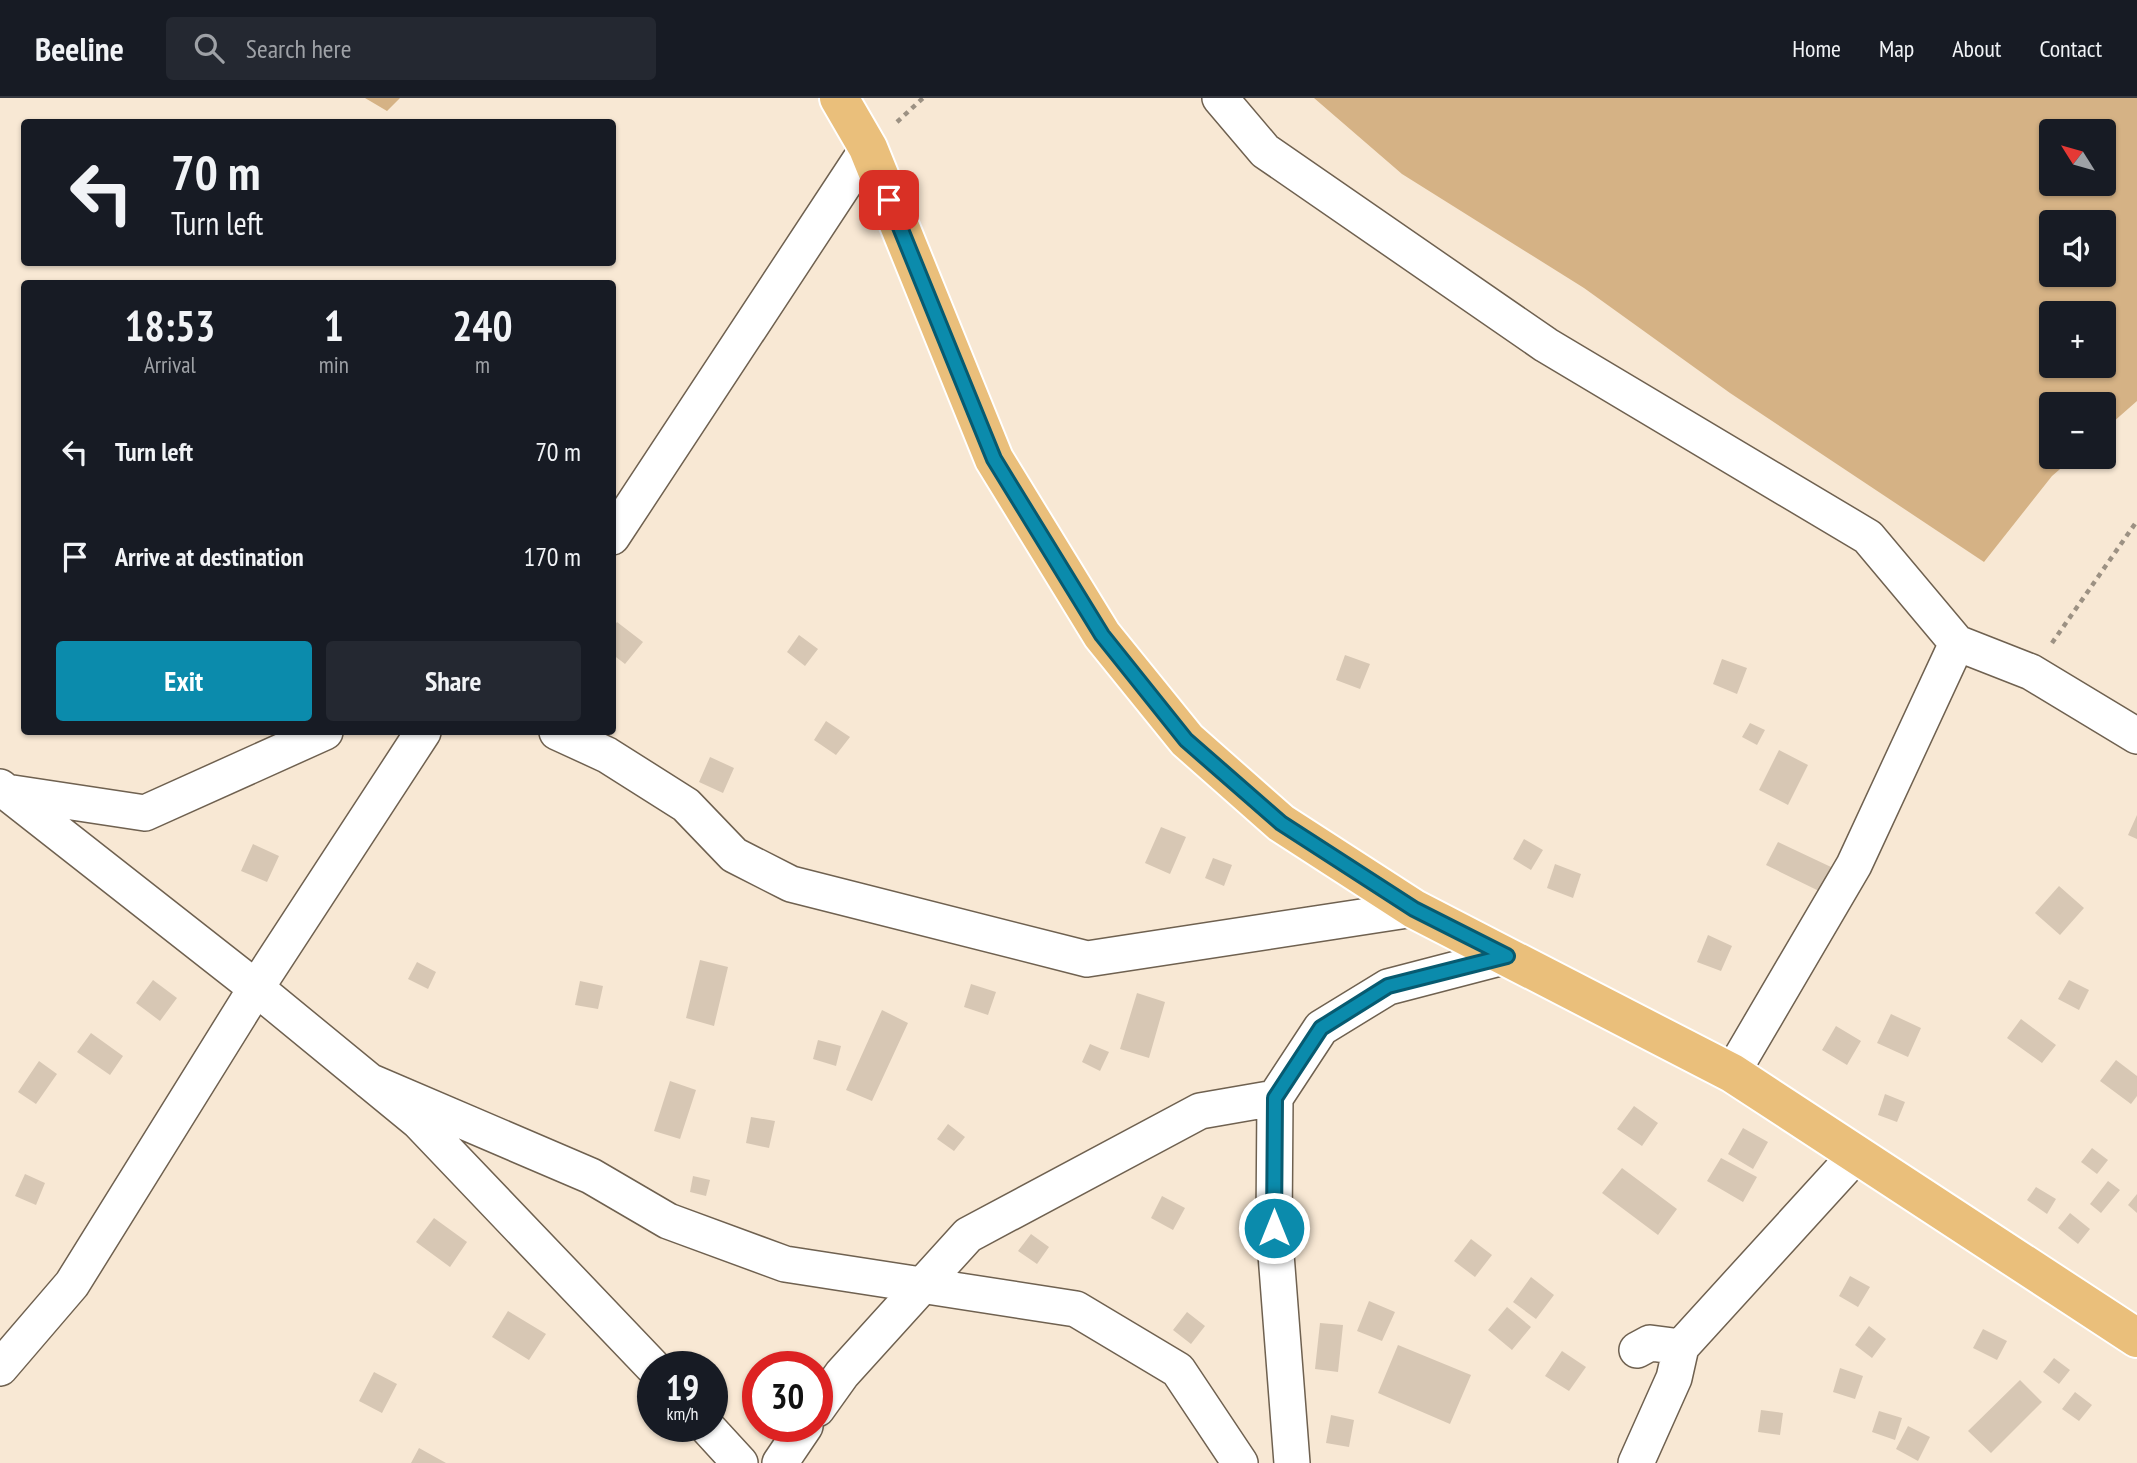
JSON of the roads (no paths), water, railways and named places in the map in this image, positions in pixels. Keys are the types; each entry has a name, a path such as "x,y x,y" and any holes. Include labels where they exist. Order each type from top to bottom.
{"main road":[{"path":"839,98 868,148 994,459 1102,635 1186,740 1281,823 1414,909 1732,1073 2137,1338"}],"street":[{"path":"1220,98 1265,151 1546,345 1868,537 1957,643 2031,672 2137,736"},
{"path":"616,531 868,148"},
{"path":"1732,1073 1854,864 1957,643"},
{"path":"3,790 145,813 318,735"},
{"path":"0,1368 72,1284 256,988 421,735"},
{"path":"564,735 607,755 686,805 734,855 791,884 1087,959 1414,909"},
{"path":"3,790 256,988 418,1121 638,1351"},
{"path":"1292,1463 1274,1228 1275,1098 1321,1028 1388,986 1507,956"},
{"path":"369,1081 591,1176 667,1221 785,1264 1076,1309 1178,1370 1240,1463"},
{"path":"833,1387 968,1235 1200,1111 1275,1098"},
{"path":"1636,1463 1674,1378 1681,1347 1856,1155"},
{"path":"1637,1350 1650,1343 1681,1347"},
{"path":"721,1442 740,1463"},
{"path":"779,1463 794,1442"}]}
